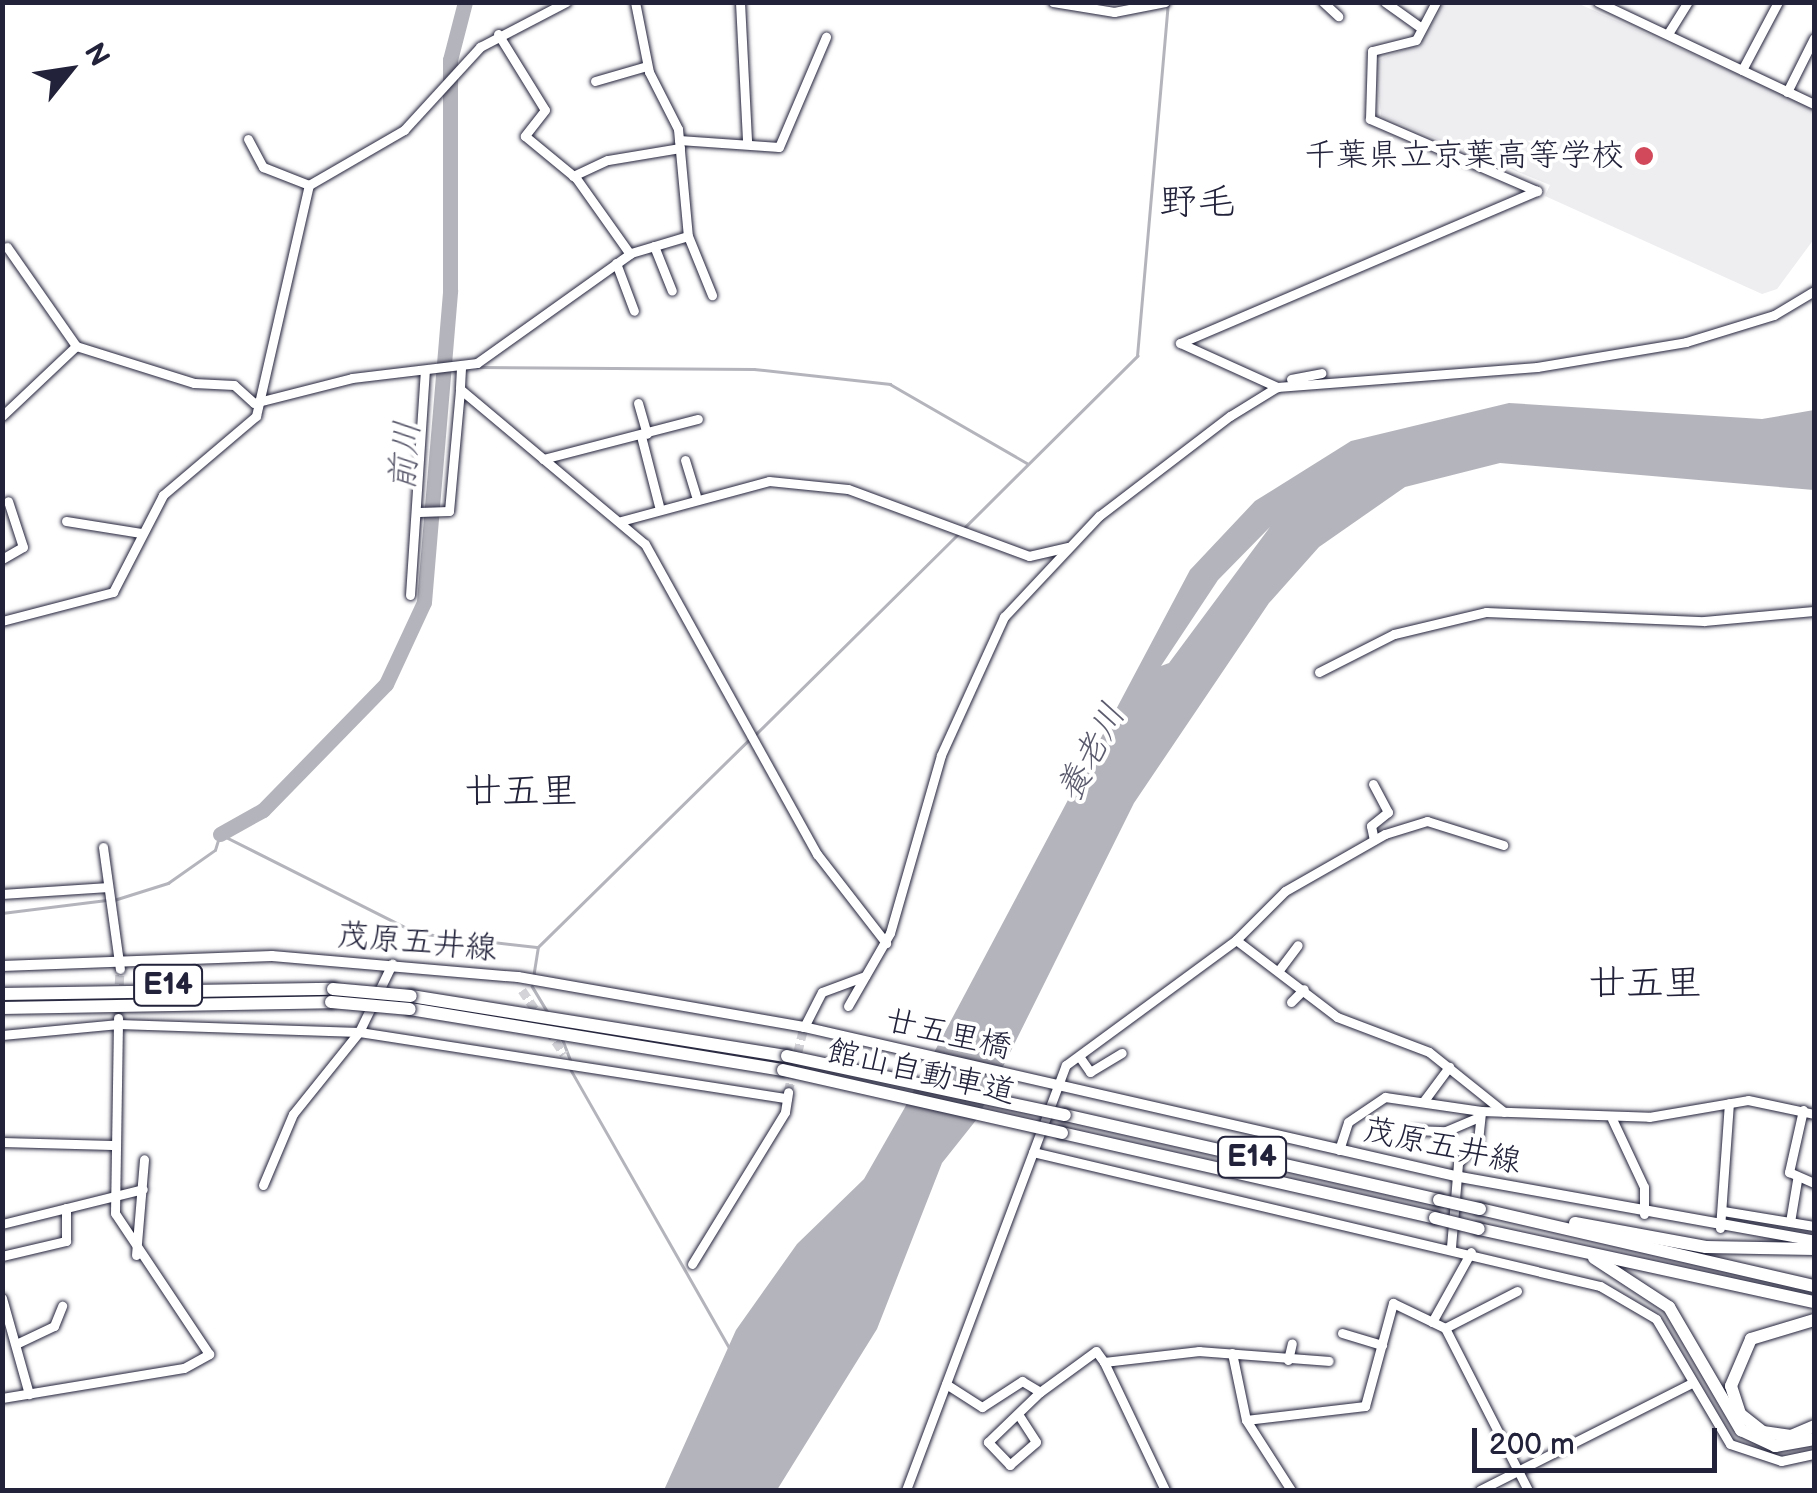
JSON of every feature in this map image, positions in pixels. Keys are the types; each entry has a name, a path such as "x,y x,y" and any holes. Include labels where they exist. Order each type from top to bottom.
{"highway":[{"name":"館山自動車道","path":"2,994 332,996 410,1002 785,1063 1065,1115 1814,1286"},
{"name":"館山自動車道","path":"2,1008 165,998 332,996"},
{"name":"館山自動車道","path":"785,1063 1479,1229 1814,1302"},
{"path":"1480,1209 1706,1247 1811,1247"},
{"path":"1586,1251 1669,1307 1741,1430 1776,1446 1814,1439"},
{"path":"1814,1320 1760,1332 1731,1376 1735,1405 1754,1427 1783,1436 1814,1426"}],"main road":[{"name":"茂原五井線","path":"2,966 392,964 518,977 823,1032"},
{"name":"廿五里橋","path":"823,1032 1062,1087"},
{"name":"茂原五井線","path":"1062,1087 1460,1178 1811,1247"}],"street":[{"path":"2,606 3,621 113,592 163,496 256,416 310,185 404,130 457,71 498,34 566,2"},
{"path":"634,2 647,66 680,144 688,236 712,295"},
{"path":"740,2 747,140"},
{"path":"1053,2 1114,12 1165,2"},
{"path":"1323,2 1338,16"},
{"path":"1384,2 1420,28"},
{"path":"1436,2 1416,40 1368,60 1370,118 1540,186 1180,343 1207,350 1226,370 1273,378 1537,366 1686,342 1774,315 1814,291"},
{"path":"1598,2 1669,32 1814,104"},
{"path":"1669,32 1688,2"},
{"path":"1742,70 1778,2"},
{"path":"498,34 545,110 526,136 573,176 630,254"},
{"path":"573,176 680,144 747,140 780,146 826,37"},
{"path":"1787,92 1814,38"},
{"path":"595,82 647,66"},
{"path":"248,139 263,167 310,185"},
{"path":"7,247 76,346 182,380 234,385 259,402 352,378 460,368 630,254 688,236"},
{"path":"654,246 672,291"},
{"path":"616,263 634,311"},
{"path":"2,416 76,346"},
{"path":"419,512 449,512 460,368"},
{"path":"410,595 425,372"},
{"path":"848,1006 886,944 942,755 996,632 1071,546 1273,378 1320,373"},
{"path":"460,389 543,460 622,520 664,575 817,854 886,944"},
{"path":"638,403 659,506"},
{"path":"543,460 698,420"},
{"path":"685,460 696,495"},
{"path":"622,520 741,482 848,489 1029,556 1071,546"},
{"path":"2,558 23,547 8,500"},
{"path":"66,521 100,520 141,534"},
{"path":"1319,672 1394,634 1466,615 1704,621 1814,610"},
{"path":"1596,617 1598,629"},
{"path":"1372,784 1388,812 1371,826 1374,840"},
{"path":"906,1490 1033,1152 1062,1087 1066,1065 1082,1059 1236,940 1285,892 1374,840 1427,822 1504,845"},
{"path":"104,847 108,887 117,916 120,963"},
{"path":"2,894 108,887"},
{"path":"1236,940 1337,1016 1449,1067 1504,1112"},
{"path":"1279,970 1298,945"},
{"path":"263,1185 292,1114 359,1032 392,964"},
{"path":"804,1027 814,998 865,976"},
{"path":"518,977 522,990"},
{"path":"1291,1002 1304,990"},
{"path":"2,1398 184,1368 209,1354 136,1256 110,1196 118,1021"},
{"path":"2,1036 118,1021 359,1032 565,1056 788,1095 692,1264"},
{"path":"1082,1059 1090,1072 1122,1054"},
{"path":"1423,1102 1449,1067"},
{"path":"1339,1150 1348,1122 1384,1097 1479,1114 1612,1119 1728,1102 1814,1114"},
{"path":"1720,1228 1728,1102"},
{"path":"1790,1222 1798,1180 1789,1156 1803,1110"},
{"path":"1413,1130 1446,1131 1479,1114"},
{"path":"1451,1246 1460,1159 1478,1140 1479,1114"},
{"path":"1612,1119 1641,1179 1644,1214"},
{"path":"2,1142 112,1145"},
{"path":"1033,1152 1451,1246 1622,1295 1656,1319 1690,1384 1730,1444 1782,1461 1814,1454"},
{"path":"136,1256 144,1159"},
{"path":"1798,1180 1814,1183"},
{"path":"2,1224 143,1189"},
{"path":"2,1256 66,1241 66,1208"},
{"path":"1723,1211 1814,1226"},
{"path":"1432,1322 1471,1252"},
{"path":"1445,1328 1517,1292"},
{"path":"2,1298 29,1394"},
{"path":"1246,1420 1365,1406 1393,1303 1445,1328 1528,1490"},
{"path":"16,1344 54,1326 62,1306"},
{"path":"1342,1333 1382,1344"},
{"path":"1288,1360 1292,1343"},
{"path":"1018,1414 1036,1442 1010,1464 988,1442 1040,1392 1096,1351 1165,1490"},
{"path":"1232,1353 1246,1420 1291,1490"},
{"path":"1104,1362 1232,1353 1329,1361"},
{"path":"946,1384 982,1406 1022,1380 1040,1392"},
{"path":"1480,1490 1690,1384"}],"shaded area":[{"name":"千葉県立京葉高等学校","path":"1444,3 1577,3 1814,108 1814,239 1777,289 1762,294 1545,196 1550,185 1381,116 1375,61 1421,43"},
{"path":"1509,403 1762,419 1814,410 1814,490 1500,463 1405,487 1319,547 1269,603 1134,803 977,1119 942,1163 877,1329 777,1490 664,1490 736,1330 797,1244 864,1179 1190,570 1255,501 1351,441","holes":["1270,527 1169,663 1161,666 1218,580"]}],"waterway":[{"name":"前川","path":"220,834 263,810 386,684 424,602 450,290 450,60 465,2"},
{"path":"965,527 1137,356 1168,4"},
{"path":"477,367 754,369 890,384 1027,463"},
{"path":"755,735 959,533"},
{"path":"533,978 538,947 749,740"},
{"path":"114,900 168,883 215,850 220,834 417,933 536,947"},
{"path":"2,913 106,900"},
{"path":"532,986 548,1013"},
{"path":"562,1038 571,1062"},
{"path":"571,1070 730,1349"}],"tunnel":[{"path":"118,1011 120,969"},
{"path":"522,990 540,1017"},
{"path":"788,1092 804,1027"},
{"path":"548,1030 564,1054"}],"place":[{"name":"千葉県立京葉高等学校","path":"1644,156"}],"district":[{"name":"野毛","path":"1197,203"},
{"name":"廿五里","path":"521,792"},
{"name":"廿五里","path":"1645,984"}],"water label":[{"name":"養老川","path":"1092,753"}]}
